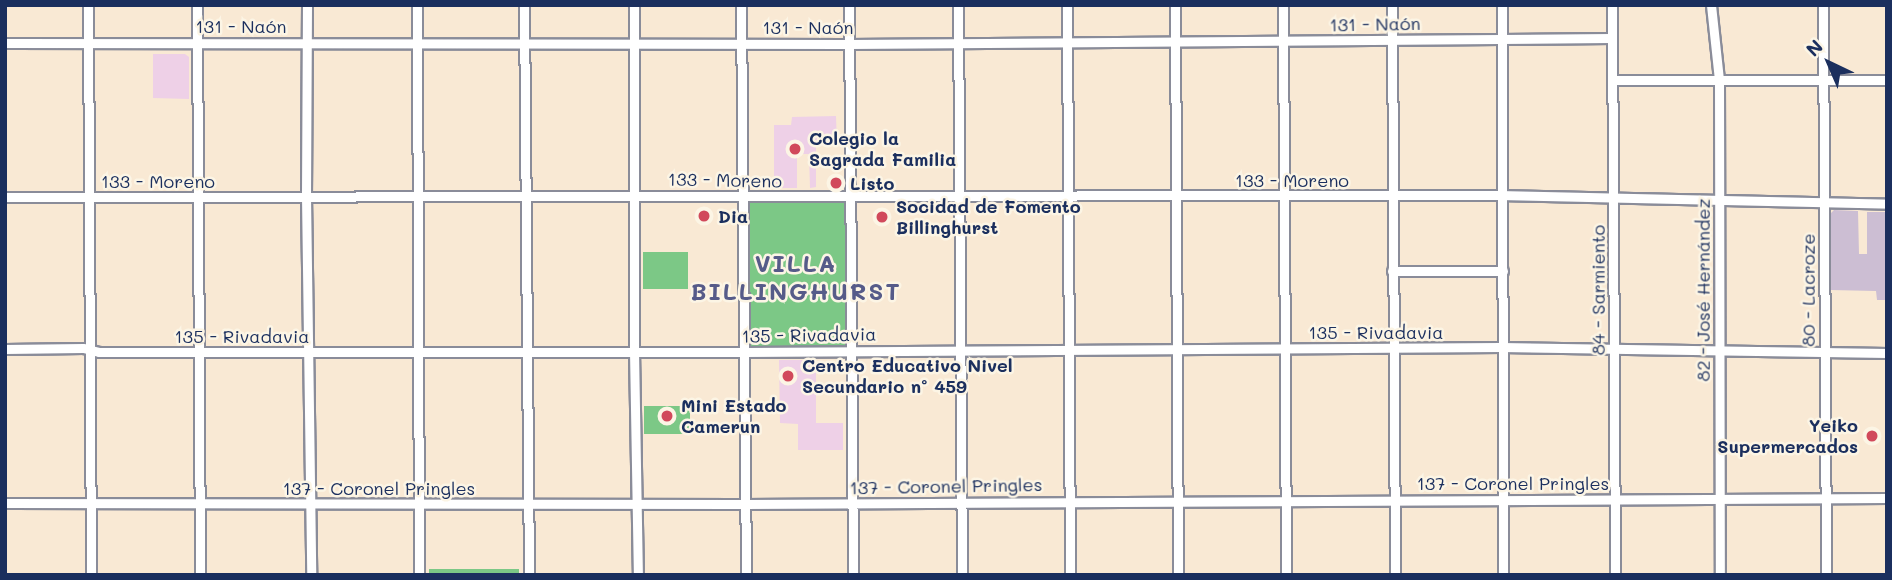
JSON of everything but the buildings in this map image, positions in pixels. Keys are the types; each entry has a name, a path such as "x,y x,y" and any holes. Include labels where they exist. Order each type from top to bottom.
{"street":[{"path":"88,5 91,575"},
{"path":"197,5 201,575"},
{"path":"307,5 307,351 311,575"},
{"path":"416,5 419,575"},
{"path":"524,5 529,575"},
{"path":"634,5 634,351 638,575"},
{"path":"741,5 746,575"},
{"path":"849,5 853,575"},
{"path":"958,5 961,575"},
{"path":"1068,5 1070,575"},
{"path":"1175,5 1178,575"},
{"path":"1283,5 1286,575"},
{"path":"1392,5 1395,575"},
{"path":"1502,5 1503,575"},
{"name":"84 - Sarmiento","path":"1612,5 1615,575"},
{"name":"82 - José Hernández","path":"1712,5 1719,80 1720,575"},
{"name":"80 - Lacroze","path":"1823,5 1826,575"},
{"name":"131 - Naón","path":"5,43 307,41 849,44 1068,40 1611,38"},
{"path":"1614,80 1887,80"},
{"name":"133 - Moreno","path":"5,197 1613,195 1887,204"},
{"path":"1392,271 1503,271"},
{"name":"135 - Rivadavia","path":"5,349 744,352 1502,347 1887,353"},
{"name":"137 - Coronel Pringles","path":"5,503 745,504 1887,498"}],"shaded area":[{"path":"153,54 185,54 189,57 189,99 153,98"},
{"name":"Colegio la Sagrada Familia","path":"836,116 837,145 816,146 816,187 810,188 809,154 797,154 797,188 774,188 774,125 791,125 792,117"},
{"path":"1834,210 1858,211 1859,254 1867,254 1867,212 1887,212 1887,300 1877,300 1876,291 1831,290 1831,213"},
{"path":"779,360 816,360 816,423 843,423 843,450 798,450 798,424 780,423"}],"green space":[{"path":"845,200 848,346 748,348 746,202"},
{"path":"643,252 688,252 688,289 643,289"},
{"name":"Mini Estado Camerun","path":"644,406 690,406 690,434 644,434"},
{"path":"429,569 519,569 519,575 429,575"}],"place":[{"name":"Colegio la Sagrada Familia","path":"795,149"},
{"name":"Listo","path":"836,183"},
{"name":"Dia","path":"704,216"},
{"name":"Socidad de Fomento Billinghurst","path":"882,217"},
{"name":"Centro Educativo Nivel Secundario nº 459","path":"788,376"},
{"name":"Mini Estado Camerun","path":"667,416"},
{"name":"Yeiko Supermercados","path":"1872,436"}],"district":[{"name":"VILLA BILLINGHURST","path":"796,277"}]}
